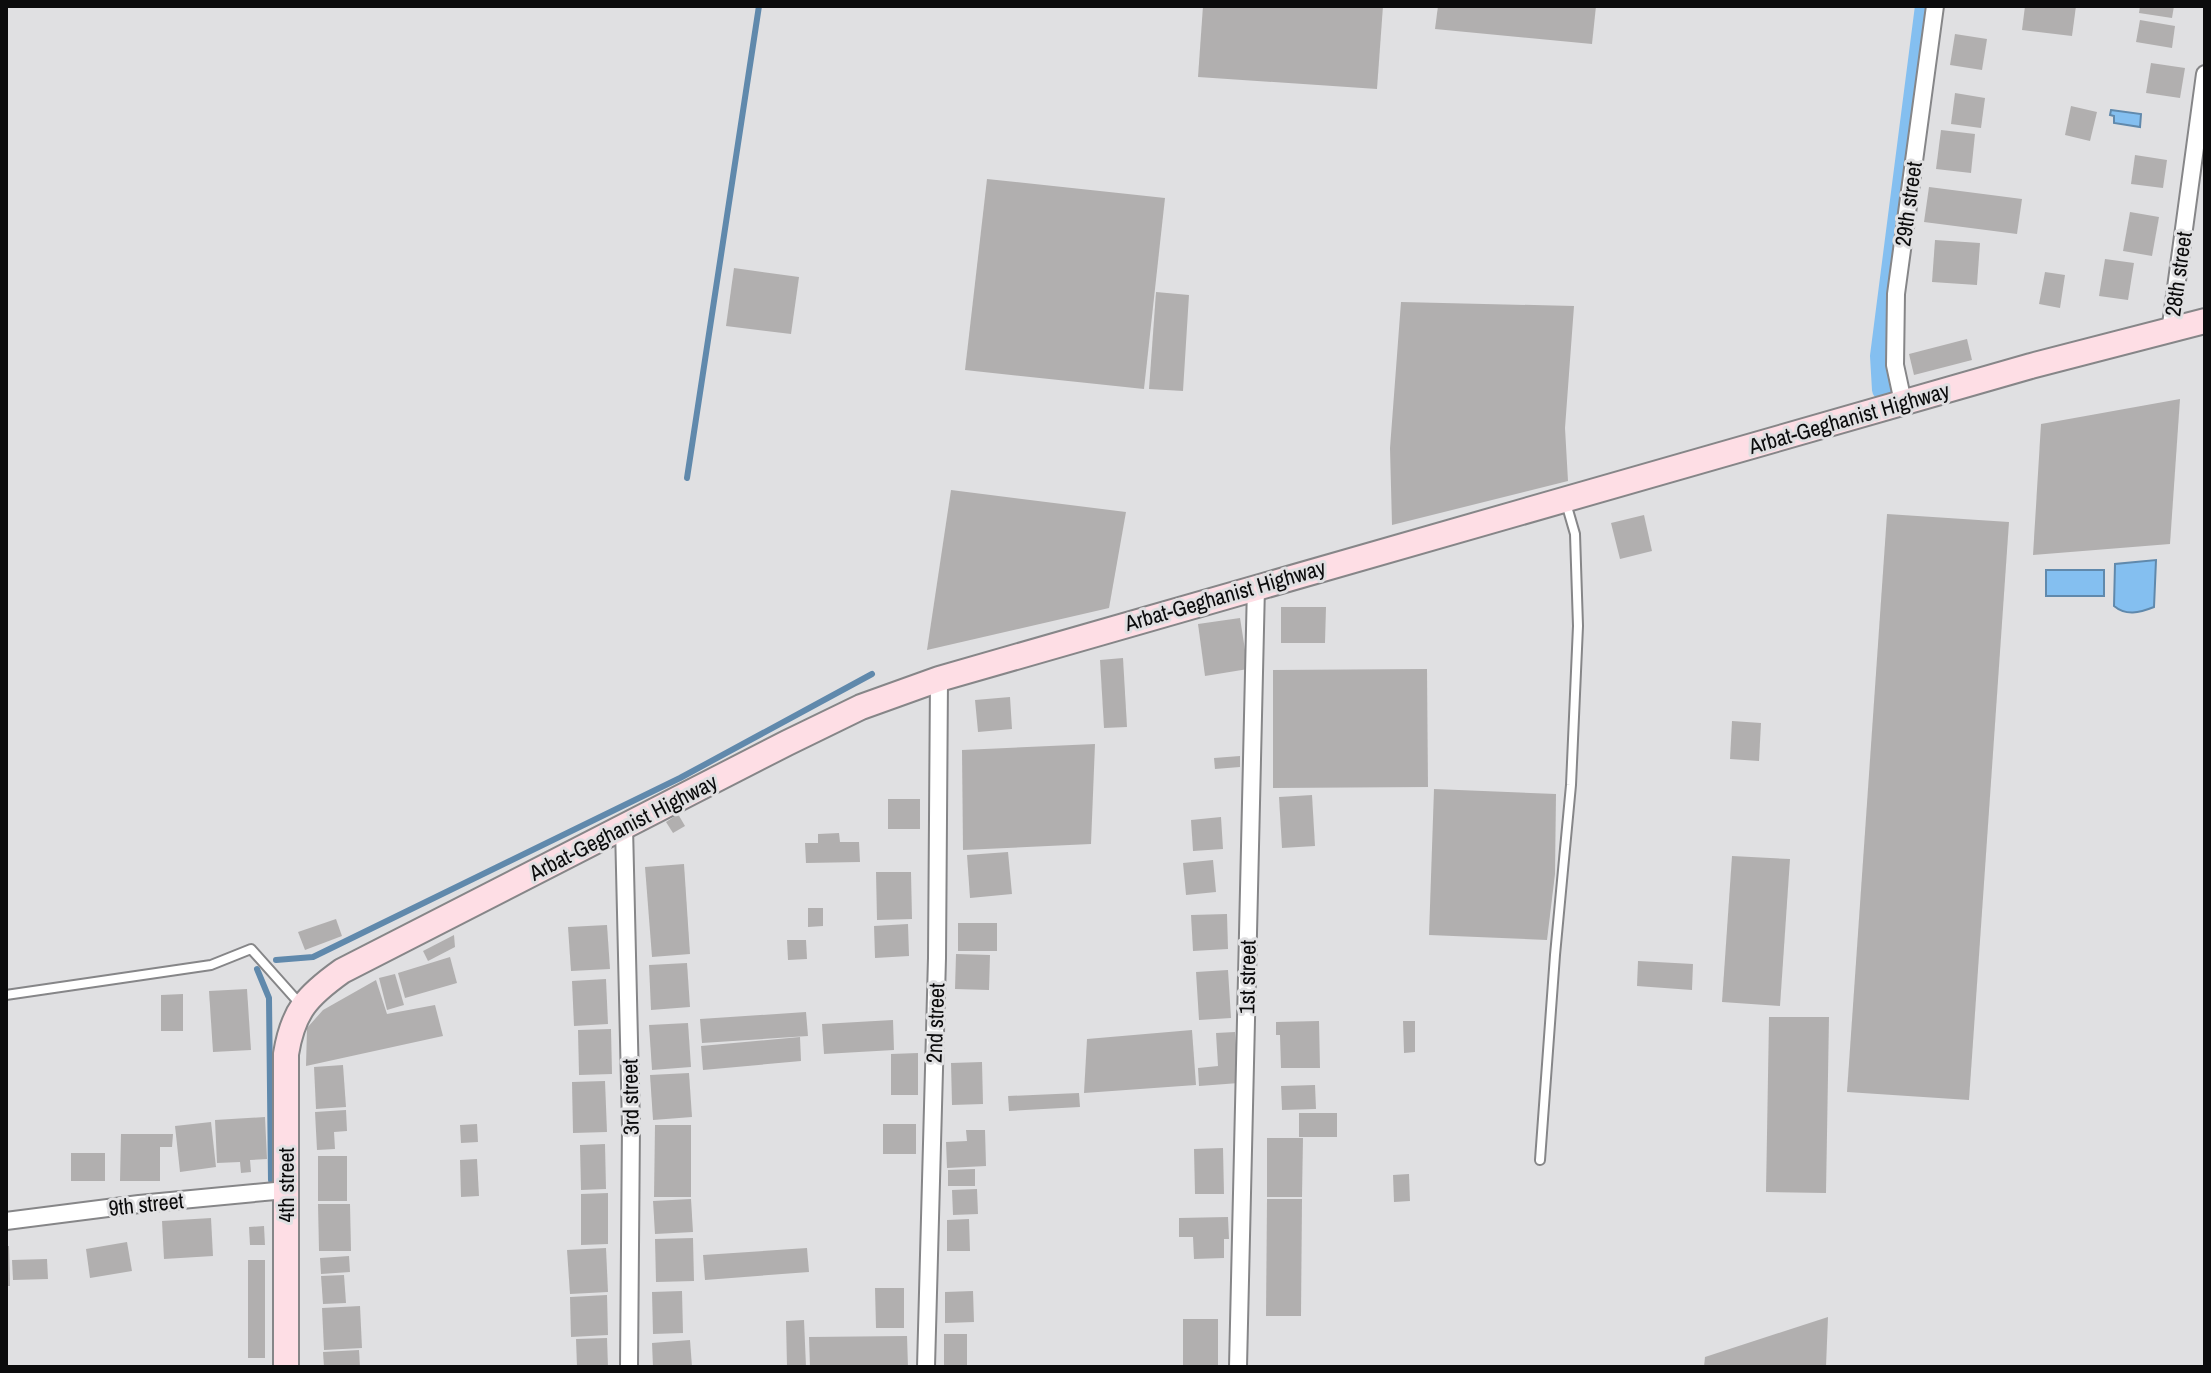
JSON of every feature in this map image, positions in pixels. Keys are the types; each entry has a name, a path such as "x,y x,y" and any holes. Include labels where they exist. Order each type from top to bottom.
{"main road":[{"name":"Arbat-Geghanist Highway","path":"302,1006 320,986 342,971 861,707 939,679 1256,586 2031,366 2205,321"},
{"name":"4th street","path":"286,1367 286,1054 291,1026 302,1006"}],"street":[{"name":"29th street","path":"1903,402 1895,365 1896,294 1935,6"},
{"name":"28th street","path":"2170,332 2205,74"},
{"name":"1st street","path":"1238,1367 1256,586"},
{"name":"2nd street","path":"926,1367 937,958 939,679"},
{"name":"3rd street","path":"624,827 631,1126 629,1367"},
{"name":"9th street","path":"6,1221 286,1190"}],"lane":[{"path":"1540,1160 1571,785 1578,626 1575,534 1565,499"},
{"path":"6,995 211,965 251,949 302,1006"}],"water":[{"path":"2111,110 2141,114 2140,127 2114,123"},
{"path":"2156,560 2154,607 2133,612 2114,606 2115,564"},
{"path":"2046,570 2104,570 2104,596 2046,596"}],"building":[{"path":"1203,6 1383,6 1377,89 1198,77"},
{"path":"1438,6 1596,6 1592,44 1435,29"},
{"path":"2025,6 2076,6 2072,36 2022,30"},
{"path":"2140,6 2174,6 2172,18 2139,13"},
{"path":"2140,20 2175,26 2172,48 2136,42"},
{"path":"1955,34 1987,39 1982,70 1950,65"},
{"path":"2151,63 2185,68 2180,98 2146,93"},
{"path":"1955,93 1985,98 1981,128 1951,124"},
{"path":"2071,106 2097,112 2090,141 2065,135"},
{"path":"1941,130 1975,134 1971,173 1936,169"},
{"path":"2135,155 2167,160 2163,188 2131,184"},
{"path":"987,179 1165,198 1144,389 965,370"},
{"path":"1929,187 2022,199 2017,234 1924,222"},
{"path":"2130,212 2159,217 2152,256 2123,251"},
{"path":"1935,240 1980,243 1977,285 1932,282"},
{"path":"2105,259 2134,263 2128,300 2099,296"},
{"path":"734,268 799,277 791,334 726,326"},
{"path":"2045,272 2065,275 2060,308 2039,304"},
{"path":"1156,292 1189,295 1183,391 1149,389"},
{"path":"1401,302 1574,306 1565,428 1568,481 1392,525 1390,448"},
{"path":"1967,339 1972,360 1914,375 1909,354"},
{"path":"2180,399 2170,544 2033,555 2041,424"},
{"path":"951,490 1126,512 1109,608 927,650"},
{"path":"1887,514 2009,522 1969,1100 1847,1092"},
{"path":"1644,515 1652,551 1620,559 1611,523"},
{"path":"1281,607 1326,607 1325,643 1281,643"},
{"path":"1240,618 1248,669 1205,676 1198,624"},
{"path":"1123,658 1127,727 1104,728 1100,660"},
{"path":"1427,669 1428,787 1273,788 1273,670"},
{"path":"1010,697 1012,729 978,732 975,700"},
{"path":"1732,721 1761,723 1759,761 1730,759"},
{"path":"1095,744 1091,844 963,850 962,750"},
{"path":"1240,756 1240,767 1215,769 1214,758"},
{"path":"1434,789 1556,794 1555,874 1547,940 1429,935"},
{"path":"1312,795 1315,846 1282,848 1279,797"},
{"path":"888,799 920,799 920,829 888,829"},
{"path":"678,814 685,826 673,833 666,822"},
{"path":"1221,817 1223,849 1193,851 1191,820"},
{"path":"839,833 840,842 859,842 860,862 806,863 805,843 818,843 818,834"},
{"path":"1008,852 1012,894 970,898 967,855"},
{"path":"1732,856 1790,859 1780,1006 1722,1002"},
{"path":"1213,860 1216,892 1186,895 1183,863"},
{"path":"684,864 690,954 652,957 645,867"},
{"path":"876,872 911,872 912,919 877,920"},
{"path":"808,908 823,908 823,926 808,927"},
{"path":"1227,914 1228,949 1193,951 1191,915"},
{"path":"336,919 342,936 305,950 298,932"},
{"path":"958,923 997,923 997,951 958,951"},
{"path":"908,924 909,956 875,958 874,926"},
{"path":"607,925 610,969 571,971 568,927"},
{"path":"454,935 455,947 428,961 423,951"},
{"path":"787,940 806,940 807,959 788,960"},
{"path":"956,954 990,955 989,990 955,989"},
{"path":"450,957 457,983 405,998 398,973"},
{"path":"1638,961 1693,964 1692,990 1637,986"},
{"path":"687,963 690,1007 651,1010 649,965"},
{"path":"1228,970 1231,1018 1199,1020 1196,972"},
{"path":"395,974 404,1005 387,1010 379,978"},
{"path":"606,979 608,1024 574,1026 572,981"},
{"path":"376,980 387,1014 435,1005 443,1036 306,1066 307,1028 323,1010"},
{"path":"247,989 251,1050 213,1052 209,991"},
{"path":"183,994 183,1031 161,1031 161,995"},
{"path":"806,1012 808,1036 702,1043 700,1019"},
{"path":"1769,1017 1829,1017 1826,1193 1766,1192"},
{"path":"893,1020 894,1050 824,1054 822,1024"},
{"path":"1319,1021 1320,1068 1281,1068 1280,1035 1276,1035 1276,1022"},
{"path":"1403,1021 1415,1021 1415,1052 1404,1053"},
{"path":"688,1023 691,1067 652,1070 649,1025"},
{"path":"611,1029 612,1074 579,1075 578,1030"},
{"path":"1192,1030 1196,1085 1084,1093 1087,1039"},
{"path":"1235,1032 1239,1083 1199,1086 1198,1068 1218,1066 1216,1033"},
{"path":"800,1037 801,1061 703,1070 701,1046"},
{"path":"918,1053 918,1095 891,1095 891,1054"},
{"path":"982,1062 983,1104 952,1105 951,1063"},
{"path":"343,1065 346,1107 316,1109 314,1067"},
{"path":"689,1073 692,1117 653,1120 650,1075"},
{"path":"605,1081 607,1132 573,1133 572,1082"},
{"path":"1315,1085 1316,1109 1282,1110 1281,1086"},
{"path":"1079,1093 1080,1107 1009,1111 1008,1096"},
{"path":"346,1110 347,1131 334,1132 335,1149 317,1150 315,1112"},
{"path":"1299,1113 1337,1113 1337,1137 1299,1137"},
{"path":"265,1117 267,1159 250,1160 251,1172 241,1173 240,1162 217,1163 215,1120"},
{"path":"211,1122 216,1167 180,1172 175,1126"},
{"path":"477,1124 478,1142 461,1143 460,1125"},
{"path":"883,1124 916,1124 916,1154 883,1154"},
{"path":"655,1125 691,1125 691,1197 654,1197"},
{"path":"966,1130 985,1130 986,1166 947,1168 946,1142 967,1141"},
{"path":"121,1134 173,1134 172,1147 160,1147 160,1181 120,1181"},
{"path":"1267,1138 1303,1138 1302,1197 1267,1197"},
{"path":"605,1144 606,1189 581,1190 580,1145"},
{"path":"1223,1148 1224,1194 1195,1194 1194,1149"},
{"path":"71,1153 105,1153 105,1181 71,1181"},
{"path":"318,1156 347,1156 347,1201 318,1201"},
{"path":"477,1159 479,1196 461,1197 460,1160"},
{"path":"975,1169 975,1186 948,1186 948,1170"},
{"path":"1409,1174 1410,1201 1394,1202 1393,1175"},
{"path":"977,1189 978,1214 953,1215 952,1190"},
{"path":"608,1193 608,1244 581,1245 581,1194"},
{"path":"691,1199 693,1232 655,1234 653,1201"},
{"path":"1267,1199 1302,1199 1301,1316 1266,1316"},
{"path":"318,1204 350,1204 351,1251 319,1251"},
{"path":"1228,1217 1229,1239 1224,1239 1224,1258 1194,1259 1193,1237 1179,1237 1179,1218"},
{"path":"211,1218 213,1256 164,1259 162,1221"},
{"path":"969,1219 970,1251 947,1251 947,1220"},
{"path":"264,1226 265,1245 250,1245 249,1227"},
{"path":"693,1238 694,1281 656,1282 655,1239"},
{"path":"127,1242 132,1271 90,1278 86,1249"},
{"path":"6,1246 9,1246 10,1286 6,1286"},
{"path":"606,1248 608,1292 570,1294 567,1250"},
{"path":"807,1248 809,1272 705,1280 703,1255"},
{"path":"349,1256 350,1272 321,1274 320,1258"},
{"path":"47,1259 48,1279 13,1280 12,1260"},
{"path":"248,1260 265,1260 265,1358 248,1358"},
{"path":"344,1275 346,1303 323,1304 321,1276"},
{"path":"875,1288 904,1288 904,1328 876,1328"},
{"path":"682,1291 683,1333 653,1334 652,1292"},
{"path":"973,1291 974,1322 945,1323 945,1292"},
{"path":"607,1295 608,1335 571,1337 570,1297"},
{"path":"360,1306 362,1348 324,1350 322,1308"},
{"path":"1828,1317 1826,1367 1704,1367 1705,1357"},
{"path":"1183,1319 1218,1319 1218,1367 1183,1367"},
{"path":"804,1320 806,1367 787,1367 786,1321"},
{"path":"944,1334 967,1334 967,1367 944,1367"},
{"path":"907,1336 908,1367 810,1367 809,1337"},
{"path":"607,1338 608,1367 577,1367 576,1339"},
{"path":"690,1340 692,1367 653,1367 652,1343"},
{"path":"359,1350 360,1367 324,1367 323,1352"}],"waterway":[{"path":"687,478 759,6"},
{"path":"1882,390 1880,356 1925,6"},
{"path":"276,960 313,957 680,778 872,674"},
{"path":"257,969 269,998 271,1180"}]}
